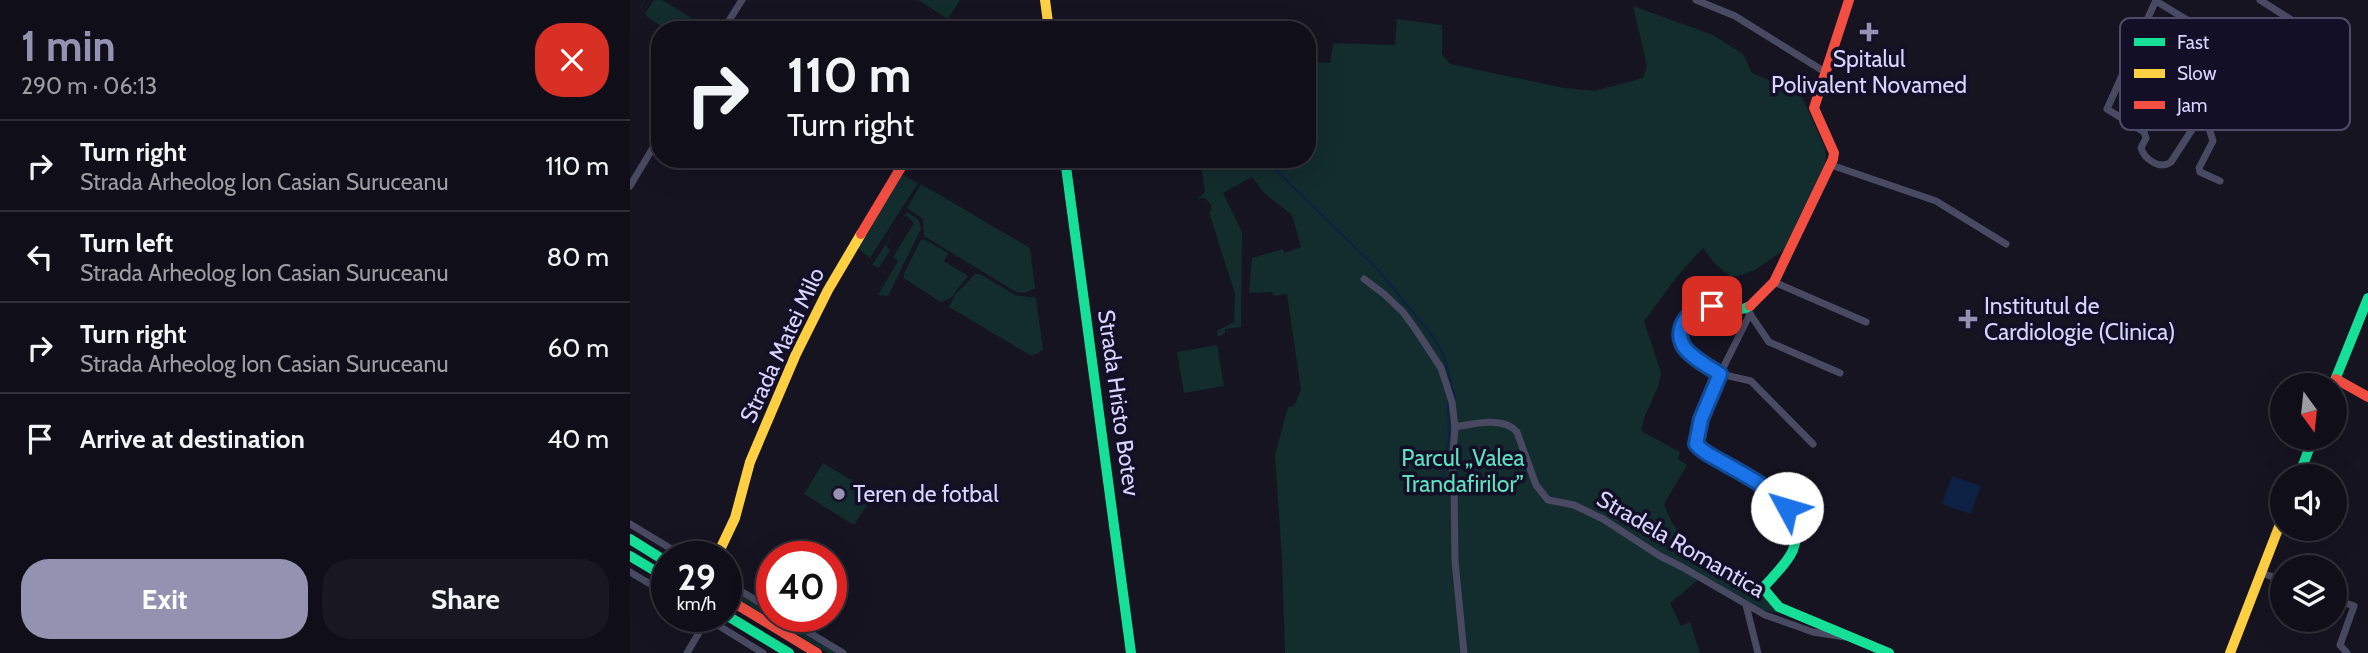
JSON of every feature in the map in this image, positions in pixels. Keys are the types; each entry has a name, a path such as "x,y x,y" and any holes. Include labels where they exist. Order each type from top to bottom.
{"main road":[{"path":"1045,0 1048,21"},
{"path":"1849,0 1814,108 1834,153 1831,165 1774,282 1761,291 1748,312 1702,307 1692,312 1683,324 1681,337 1687,351 1720,374 1701,419 1696,444 1701,450 1740,472 1774,496 1787,508 1796,531 1794,549 1763,589 1779,607 1889,653"},
{"name":"Strada Matei Milo","path":"724,541 735,518 750,462 796,354 828,290 901,168"},
{"name":"Strada Hristo Botev","path":"1066,168 1131,653"},
{"path":"2339,373 2368,298"},
{"path":"2347,387 2368,397"},
{"path":"630,539 651,552"},
{"path":"2230,653 2273,541"},
{"path":"630,556 651,569"},
{"path":"742,608 817,653"},
{"path":"742,625 789,653 797,641"}],"street":[{"path":"729,21 742,0"},
{"path":"1696,0 1735,16 1825,72"},
{"path":"2260,0 2288,18"},
{"path":"2148,18 2156,1 2184,18"},
{"path":"2120,80 2107,109 2120,117"},
{"path":"2141,130 2146,138 2141,148 2142,153 2161,167 2171,162 2192,130"},
{"path":"2210,130 2213,141 2199,168 2200,172 2220,181"},
{"path":"630,186 651,151"},
{"path":"1831,165 1936,201 2006,244"},
{"path":"630,168 638,173"},
{"path":"1364,279 1374,284 1403,312 1436,358 1449,391 1455,427 1452,465 1455,561 1464,653"},
{"path":"1774,282 1866,321"},
{"path":"1748,312 1769,342 1840,373"},
{"path":"1748,312 1720,374 1751,381 1812,444"},
{"name":"Stradela Romantica","path":"1455,427 1500,423 1511,426 1517,432 1536,485 1548,500 1574,505 1603,519 1660,556 1765,615 1813,632 1850,637"},
{"path":"630,524 658,541"},
{"path":"630,572 651,584"},
{"path":"2261,573 2270,576"},
{"path":"2347,604 2354,606 2347,626"},
{"path":"1745,605 1758,653"},
{"path":"687,653 698,632"},
{"path":"729,632 763,653"},
{"path":"809,632 844,653"},
{"path":"2345,632 2340,645 2347,653"}],"green space":[{"path":"654,0 662,0 693,19 693,21 691,18 689,21 653,21 645,14"},
{"path":"918,0 960,0 948,19"},
{"name":"Parcul „Valea Trandafirilor”","path":"1633,6 1713,35 1743,54 1752,73 1801,94 1825,148 1825,164 1785,249 1755,270 1730,276 1714,263 1703,248 1679,274 1644,321 1661,373 1641,431 1680,452 1678,459 1687,465 1664,504 1670,519 1700,556 1751,595 1757,588 1781,614 1763,610 1703,576 1670,603 1681,626 1690,622 1700,653 1285,653 1275,455 1288,407 1294,406 1301,390 1287,294 1274,296 1272,292 1249,293 1252,258 1283,249 1284,253 1301,247 1292,215 1264,193 1252,177 1223,193 1242,232 1241,327 1225,329 1225,333 1218,337 1217,331 1234,322 1235,294 1209,212 1211,205 1205,198 1197,199 1205,192 1201,168 1316,168 1316,62 1330,63 1333,43 1395,45 1397,19 1442,25 1442,54 1450,64 1564,88 1594,91 1643,78 1647,66"},
{"path":"903,175 918,183 870,258 857,248"},
{"path":"921,184 1030,248 1035,288 1025,293 1016,292 924,236 923,219 907,208"},
{"path":"907,212 919,220 921,229 888,296 878,295 898,261 893,257 914,223 907,216 904,217"},
{"path":"897,226 886,246 890,250 879,268 872,265"},
{"path":"924,239 948,253 944,261 968,276 951,298 940,302 904,278 920,241"},
{"path":"975,274 980,274 1015,295 1036,298 1043,349 1030,355 949,307 955,295"},
{"path":"1217,345 1224,386 1184,393 1177,352"},
{"name":"Teren de fotbal","path":"823,463 874,494 854,525 804,494"},
{"path":"742,595 756,604 756,610 742,602"},
{"path":"793,632 802,632 837,653 828,653"}],"water":[{"path":"1952,476 1981,486 1971,514 1942,504"}],"waterway":[{"path":"1274,168 1379,271 1435,339 1444,356 1455,398"},
{"path":"1441,486 1449,437 1448,403"}],"traffic: fast":[{"path":"1066,168 1131,653"},
{"path":"2338,373 2368,298"},
{"path":"1750,306 1737,310 1701,307 1692,312 1685,321 1682,330 1685,346 1697,359 1720,374 1701,419 1696,444 1768,490 1788,511 1796,536 1793,550 1784,565 1763,588 1779,607 1889,653"},
{"path":"2303,464 2309,450"},
{"path":"630,539 651,552"},
{"path":"630,556 651,568"},
{"path":"742,625 789,653"}],"traffic: slow":[{"path":"1045,0 1048,21"},
{"path":"724,541 735,518 750,462 796,354 828,290 861,234"},
{"path":"2230,653 2273,541"}],"traffic: jam":[{"path":"1750,306 1774,282 1833,159 1834,153 1814,108 1849,0"},
{"path":"861,234 901,168"},
{"path":"2347,385 2368,397"},
{"path":"742,608 817,653"}],"place":[{"name":"Spitalul Polivalent Novamed","path":"1869,32"},
{"name":"Institutul de Cardiologie (Clinica)","path":"1968,319"},
{"name":"Teren de fotbal","path":"839,494"}],"route":[{"path":"1712,306 1692,312 1681,330 1683,345 1687,351 1720,374 1701,419 1696,444 1701,450 1740,472 1783,502 1787,508"}]}
